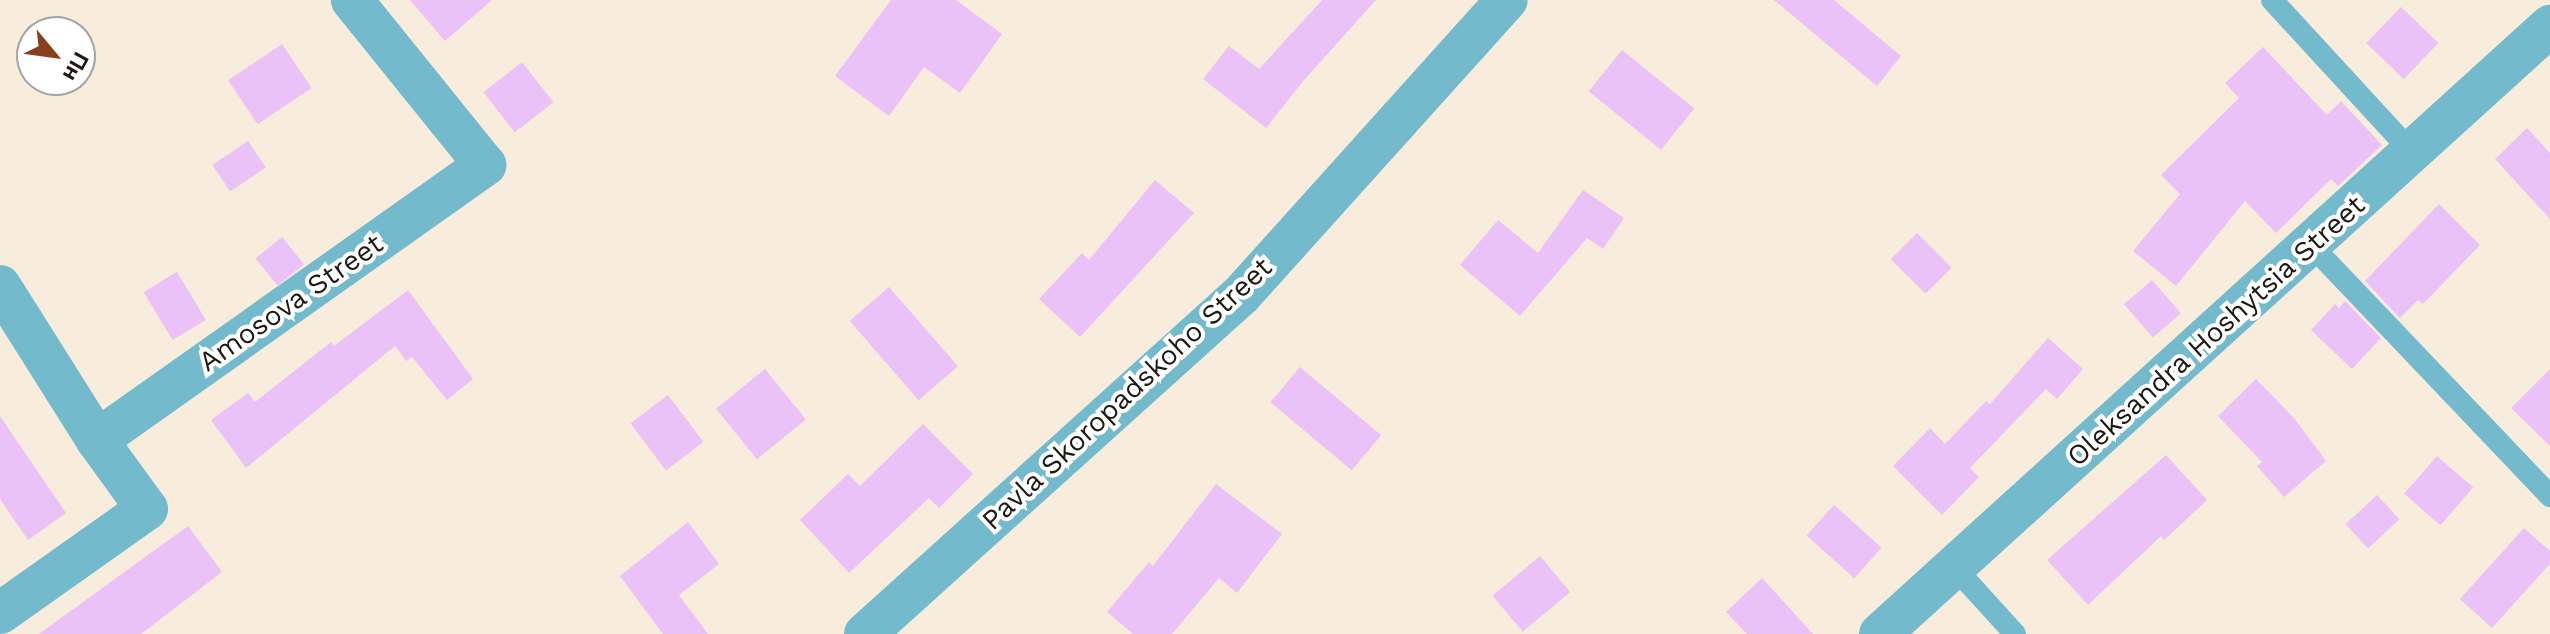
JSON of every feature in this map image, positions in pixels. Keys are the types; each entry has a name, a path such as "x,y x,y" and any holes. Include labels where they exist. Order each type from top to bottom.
{"street":[{"name":"Amosova Street","path":"97,440 485,165 352,0"},
{"name":"Pavla Skoropadskoho Street","path":"865,634 1241,295 1507,0"},
{"name":"Oleksandra Hoshytsia Street","path":"1880,634 2550,26"},
{"path":"0,286 97,440 147,509 0,613"}],"lane":[{"path":"2272,0 2412,152"},
{"path":"2311,245 2550,496"},
{"path":"1955,568 2015,634"}],"building":[{"path":"410,0 492,0 445,41"},
{"path":"891,0 956,0 1002,34 960,93 924,67 889,116 835,76"},
{"path":"1322,0 1376,0 1304,80 1266,128 1203,79 1229,46 1259,69"},
{"path":"1774,0 1834,0 1901,56 1877,86"},
{"path":"2401,7 2438,43 2404,79 2366,43"},
{"path":"282,44 312,88 258,124 228,80"},
{"path":"2263,47 2327,115 2341,101 2382,145 2338,186 2331,179 2276,233 2245,201 2176,286 2133,251 2180,194 2161,175 2239,98 2225,83"},
{"path":"1622,50 1694,109 1661,150 1589,91"},
{"path":"522,62 553,102 515,132 483,92"},
{"path":"2527,128 2550,153 2550,219 2495,159"},
{"path":"248,141 266,168 230,192 212,165"},
{"path":"1155,180 1194,213 1080,337 1039,299 1082,253 1089,260"},
{"path":"1583,190 1624,218 1603,249 1587,238 1520,316 1460,265 1498,220 1538,253"},
{"path":"2439,204 2480,245 2423,304 2418,300 2400,318 2365,281"},
{"path":"1917,233 1952,268 1925,294 1891,259"},
{"path":"282,237 304,264 278,286 256,258"},
{"path":"177,272 206,320 172,340 144,292"},
{"path":"2152,280 2181,313 2153,337 2124,304"},
{"path":"889,287 958,366 919,400 850,321"},
{"path":"408,290 473,379 447,400 412,357 406,361 395,346 246,468 211,420 248,393 255,402 331,342 334,346"},
{"path":"2345,301 2381,338 2352,369 2311,330 2335,304 2339,308"},
{"path":"2048,338 2083,369 2057,399 2046,389 1970,468 1979,477 1942,515 1893,466 1930,428 1945,444 1986,401 1990,404"},
{"path":"1300,367 1381,435 1352,470 1270,402"},
{"path":"765,369 806,420 757,459 716,409"},
{"path":"2550,369 2550,446 2511,408"},
{"path":"2256,379 2294,418 2326,461 2284,497 2257,466 2262,462 2218,416"},
{"path":"668,395 704,442 666,470 630,423"},
{"path":"0,416 66,513 28,540 0,499"},
{"path":"923,424 973,474 939,508 929,498 849,573 800,520 848,474 860,486"},
{"path":"2166,455 2207,500 2164,540 2161,536 2088,605 2047,560"},
{"path":"2437,456 2473,487 2440,525 2404,494"},
{"path":"1216,484 1282,534 1237,593 1219,578 1172,634 1133,634 1107,612 1149,562 1153,566"},
{"path":"2377,495 2400,519 2368,548 2346,524"},
{"path":"1834,505 1882,548 1854,578 1807,535"},
{"path":"688,522 719,564 679,595 708,634 663,634 620,576"},
{"path":"188,526 222,572 141,634 39,634"},
{"path":"2524,528 2550,551 2550,564 2492,628 2460,599"},
{"path":"1540,556 1570,592 1523,632 1493,596"},
{"path":"1762,578 1813,634 1747,634 1726,612"}]}
